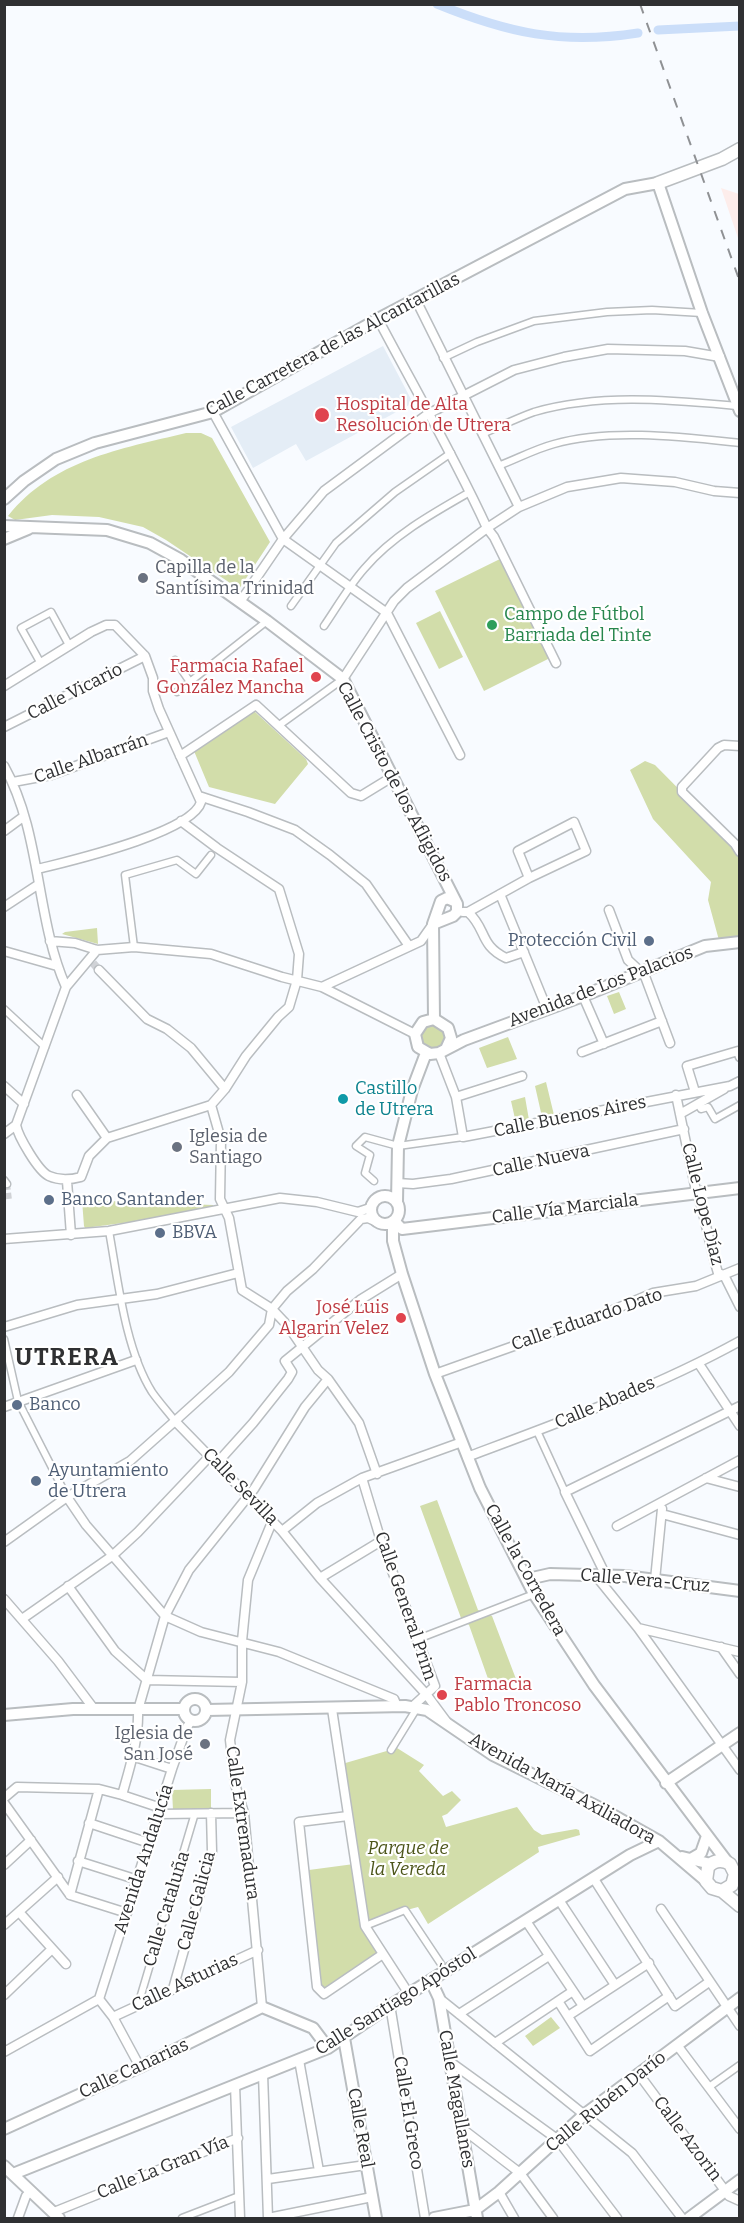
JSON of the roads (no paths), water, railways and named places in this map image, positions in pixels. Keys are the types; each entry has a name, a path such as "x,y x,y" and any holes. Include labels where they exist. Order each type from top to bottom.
{"main road":[{"path":"658,183 722,159 740,149"},
{"path":"722,1891 732,1886 737,1880 734,1869 728,1863 721,1861 711,1864 706,1871 706,1881 712,1888 722,1891 740,1906"}],"street":[{"name":"Calle Carretera de las Alcantarillas","path":"5,499 24,481 56,459 94,443 213,412 378,319 624,189 658,183"},
{"path":"482,434 534,412 600,399 675,400 738,408 702,313 658,183"},
{"path":"416,300 519,507"},
{"path":"443,358 477,342 534,321 607,312 652,310 702,313"},
{"path":"378,319 451,453 556,663"},
{"path":"240,602 283,539 324,491 428,414 513,370 608,349 685,351 720,357"},
{"path":"213,412 283,539 387,613 460,755"},
{"path":"498,466 555,444 602,436 693,438 740,443"},
{"path":"291,606 336,543 395,492 451,453"},
{"path":"278,726 343,680 394,601 407,588 519,507 567,487 621,478 675,482 714,491 740,493"},
{"path":"324,626 366,566 424,519 470,492"},
{"path":"4,526 31,528"},
{"name":"Calle Cristo de los Afligidos","path":"31,528 65,527 108,530 150,543 181,560 267,621 343,680 457,911 476,919 488,946 500,955 506,958 524,952"},
{"path":"4,539 31,528"},
{"path":"40,662 21,628 51,612 69,645"},
{"path":"177,692 267,621"},
{"path":"4,686 69,645 106,625 115,625 145,656 153,678 153,691 159,709 199,796 200,806 182,821 137,842 38,869"},
{"name":"Calle Vicario","path":"4,727 145,656"},
{"path":"175,660 190,682"},
{"path":"180,756 256,705 355,795 361,796 392,777"},
{"name":"Calle Albarrán","path":"13,782 51,775 169,732"},
{"path":"740,746 724,745 718,748 682,787 682,792 735,844 740,852"},
{"path":"4,766 13,782 38,869 50,941 66,987"},
{"path":"199,796 295,831 321,849 366,884 409,946"},
{"path":"4,831 23,817"},
{"path":"97,950 94,965 66,987 16,1125 18,1136 46,1175 67,1181 81,1177 89,1156 107,1138 211,1105 225,1089 246,1056 289,1007 297,980 299,954 279,889 214,851 182,821"},
{"path":"322,987 421,941 433,924 457,911 500,894 586,851 574,822 518,850 529,878"},
{"path":"134,946 125,875 177,860 195,874 214,851"},
{"path":"4,907 39,884"},
{"path":"500,894 547,1009"},
{"path":"447,898 457,911 441,915 439,908 441,901 447,898"},
{"name":"Calle Cristo de los Afligidos","path":"434,1019 433,924 439,908"},
{"path":"609,910 628,960 642,971 670,1043"},
{"path":"50,941 75,943 97,950 134,946 211,954 322,987 415,1034"},
{"name":"Avenida de Los Palacios","path":"442,1051 464,1040 584,996 705,946 740,942"},
{"path":"4,951 57,966"},
{"path":"94,965 147,1018 167,1029 191,1048 225,1089"},
{"path":"584,996 604,1044"},
{"path":"4,1009 46,1047"},
{"path":"434,1019 446,1026 451,1038 442,1051 426,1053 418,1047 415,1034 423,1022 434,1019"},
{"path":"582,1052 662,1022"},
{"name":"Avenida de Los Palacios","path":"451,1038 464,1040"},
{"path":"374,1180 365,1173 370,1155 356,1146 365,1137 398,1146 463,1137 456,1097 442,1051"},
{"path":"695,1092 687,1066 738,1051 740,1057"},
{"path":"4,1239 109,1231 280,1198 317,1202 386,1224 394,1221 399,1213 398,1146 412,1090 426,1053"},
{"path":"456,1097 522,1076"},
{"path":"681,1114 740,1081"},
{"path":"4,1086 24,1104"},
{"name":"Calle Buenos Aires","path":"463,1137 730,1086"},
{"path":"77,1095 107,1138"},
{"name":"Calle Lope Díaz","path":"676,1095 711,1251 718,1274 724,1275 740,1307"},
{"path":"698,1104 701,1109 708,1107 715,1119 740,1105"},
{"path":"211,1105 221,1140 220,1199 222,1206 226,1209 235,1245 242,1290 272,1309 288,1326 318,1370 328,1379 359,1423 377,1474"},
{"path":"4,1134 16,1125"},
{"name":"Calle Nueva","path":"397,1183 430,1182 473,1175 684,1129"},
{"path":"67,1181 71,1235"},
{"path":"4,1542 67,1497 130,1461 230,1372 269,1325 272,1309 286,1291 313,1269 360,1216 370,1208 375,1199 386,1195 397,1183"},
{"name":"Calle Vía Marciala","path":"394,1221 402,1229 740,1188"},
{"path":"386,1195 398,1202"},
{"path":"370,1208 377,1222"},
{"name":"Calle la Corredera","path":"394,1221 393,1241 402,1274 435,1374 480,1488 531,1586 594,1685 728,1863"},
{"name":"Calle la Corredera","path":"377,1222 393,1241"},
{"name":"Calle Sevilla","path":"109,1231 121,1299 136,1360 152,1392 176,1421 214,1460 251,1492 272,1522 320,1578 426,1694"},
{"name":"Calle Eduardo Dato","path":"435,1374 601,1315 653,1293 696,1286 740,1268"},
{"path":"4,1327 77,1305 157,1294 238,1273"},
{"path":"22,1619 112,1556 214,1460 288,1380 292,1372 285,1361 360,1300 402,1274"},
{"path":"4,1339 18,1401 67,1497 86,1525 165,1616 201,1632 279,1652 394,1699 397,1706"},
{"name":"Calle Abades","path":"467,1457 537,1431 699,1364 740,1341"},
{"path":"4,1407 136,1360"},
{"path":"699,1364 740,1426"},
{"path":"122,1795 132,1756 138,1710 165,1616 189,1570 251,1492 305,1407 328,1379"},
{"path":"565,1492 740,1406"},
{"path":"537,1431 601,1576 740,1770"},
{"path":"282,1531 317,1503 362,1478 462,1442"},
{"path":"617,1526 740,1460"},
{"name":"Calle General Prim","path":"362,1478 381,1541 435,1686 426,1694 449,1725"},
{"path":"706,1478 740,1487"},
{"path":"655,1580 662,1503"},
{"path":"662,1514 740,1535"},
{"name":"Calle Extremadura","path":"262,2007 244,1813 235,1784 230,1740 242,1682 242,1641 248,1580 272,1522"},
{"path":"320,1578 381,1541"},
{"name":"Calle Vera-Cruz","path":"531,1586 550,1574 655,1580 740,1592"},
{"path":"68,1586 116,1651 147,1680 242,1682"},
{"path":"417,1641 531,1586"},
{"path":"4,1599 58,1661 94,1708"},
{"path":"638,1628 740,1652"},
{"path":"721,1647 740,1674"},
{"path":"391,1750 415,1707 426,1694"},
{"path":"194,1699 204,1703 207,1710 202,1720 191,1721 185,1716 184,1709 187,1702 194,1699"},
{"name":"Avenida María Axiliadora","path":"207,1710 397,1706 427,1710 493,1755 604,1810 659,1841 675,1854"},
{"path":"4,1715 94,1708 184,1709"},
{"path":"332,1709 365,1926 409,1994"},
{"name":"Avenida Andalucía","path":"99,1999 172,1769 191,1721"},
{"path":"666,1783 740,1733"},
{"path":"132,1756 172,1769"},
{"path":"4,1798 17,1787 99,1790 122,1795 160,1811 244,1813"},
{"path":"70,1895 99,1790"},
{"path":"4,1803 70,1895 127,1913"},
{"name":"Calle Cataluña","path":"138,2005 195,1813"},
{"name":"Calle Galicia","path":"173,1989 212,1851 211,1813"},
{"path":"348,1816 299,1822 317,1987 324,1995 383,1954"},
{"path":"89,1823 149,1843"},
{"name":"Calle Santiago Apóstol","path":"630,1855 642,1832"},
{"path":"689,1860 701,1853 706,1836"},
{"path":"675,1854 689,1860 711,1864 706,1836"},
{"path":"4,1865 31,1840"},
{"name":"Calle Santiago Apóstol","path":"7,2172 328,2048 388,2007 630,1855 659,1841"},
{"path":"675,1854 706,1881"},
{"path":"78,1861 138,1880"},
{"path":"4,1925 58,1877"},
{"path":"594,1879 675,2006 710,1982"},
{"path":"559,1900 615,1985"},
{"path":"661,1909 740,2026"},
{"path":"365,1926 405,1910 441,1964"},
{"path":"19,1912 66,1964"},
{"path":"525,1921 583,2006"},
{"path":"4,1995 52,1949"},
{"name":"Calle Asturias","path":"113,2017 258,1950"},
{"path":"459,2014 549,1956"},
{"path":"568,2016 649,1963"},
{"name":"Calle Magallanes","path":"430,1981 439,1998 476,2214"},
{"path":"495,2043 573,1991"},
{"path":"558,2001 591,2051 669,1995"},
{"path":"439,1998 632,2153 682,2218"},
{"name":"Calle Rubén Darío","path":"476,2214 585,2114 740,1998"},
{"path":"4,2052 99,1999 113,2017 140,2067"},
{"path":"262,2007 313,2028 328,2048"},
{"name":"Calle Canarias","path":"4,2129 140,2067 262,2007"},
{"name":"Calle El Greco","path":"388,2007 391,2011 425,2218"},
{"name":"Calle Real","path":"344,2038 376,2218"},
{"path":"677,2045 738,2124"},
{"path":"299,2060 319,2171"},
{"path":"449,2061 557,2139 617,2218"},
{"path":"709,2087 740,2065"},
{"name":"Calle Azorin","path":"638,2073 729,2196 740,2201"},
{"path":"263,2074 268,2218 372,2197"},
{"path":"235,2085 240,2218"},
{"path":"460,2127 520,2173 553,2218"},
{"name":"Calle La Gran Vía","path":"57,2215 238,2138"},
{"path":"268,2179 366,2164"},
{"path":"7,2172 57,2215"},
{"path":"689,2218 740,2180"},
{"path":"18,2218 26,2196 31,2191"},
{"path":"499,2192 514,2218"},
{"path":"182,2218 239,2196"},
{"path":"434,2218 476,2214"}],"waterway":[{"path":"437,4 488,22 536,34 585,38 638,33"},
{"path":"658,30 740,26"}],"tunnel":[{"path":"93,963 99,970"},
{"path":"7,1184 9,1200"}],"railway":[{"path":"640,4 740,282"}],"place":[{"name":"Hospital de Alta Resolución de Utrera","path":"322,415"},
{"name":"Capilla de la Santísima Trinidad","path":"143,578"},
{"name":"Campo de Fútbol Barriada del Tinte","path":"492,625"},
{"name":"Farmacia Rafael González Mancha","path":"316,677"},
{"name":"Protección Civil","path":"649,941"},
{"name":"Castillo de Utrera","path":"343,1099"},
{"name":"Iglesia de Santiago","path":"177,1147"},
{"name":"Banco Santander","path":"49,1200"},
{"name":"BBVA","path":"160,1233"},
{"name":"José Luis Algarin Velez","path":"401,1318"},
{"name":"Banco","path":"17,1405"},
{"name":"Ayuntamiento de Utrera","path":"36,1481"},
{"name":"Farmacia Pablo Troncoso","path":"442,1695"},
{"name":"Iglesia de San José","path":"205,1744"}],"district":[{"name":"UTRERA","path":"67,1358"}],"park label":[{"name":"Parque de la Vereda","path":"408,1859"}]}
